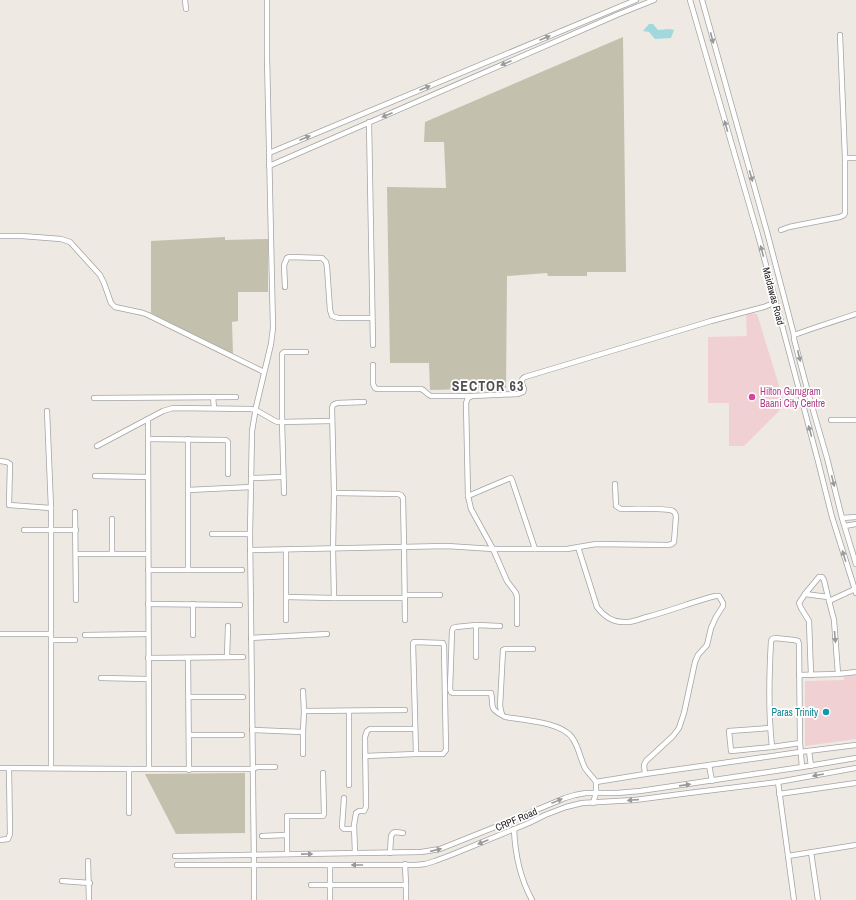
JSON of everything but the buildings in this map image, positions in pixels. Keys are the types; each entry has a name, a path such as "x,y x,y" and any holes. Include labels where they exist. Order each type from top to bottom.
{"street":[{"path":"186,0 186,8"},
{"path":"254,900 250,550 252,431 271,344 272,328 267,0"},
{"path":"269,153 636,0"},
{"path":"269,166 654,0"},
{"name":"Maidawas Road","path":"690,0 758,235 832,517 855,591"},
{"name":"Maidawas Road","path":"702,0 767,232 809,396 856,564"},
{"path":"781,230 789,227 840,217 845,213 845,158 840,35"},
{"path":"369,122 373,345"},
{"path":"845,158 856,158"},
{"path":"0,236 65,239 70,242 100,275 111,303 115,307 148,315 264,372"},
{"path":"285,287 284,265 286,258 322,258 326,262 327,267 330,310 332,316 338,318 372,318"},
{"path":"373,365 373,384 375,388 378,389 421,388 431,396 518,394 523,392 524,389 522,380 525,377 711,321 764,307 776,302"},
{"path":"794,335 856,314"},
{"path":"284,493 282,477 282,354 284,352 306,352"},
{"path":"94,398 236,396"},
{"path":"470,396 466,403 468,496 471,509 493,549 508,581 516,593 517,624"},
{"path":"801,400 809,396"},
{"path":"213,397 214,408"},
{"path":"334,598 332,408 335,403 364,402"},
{"path":"97,446 168,409 214,408 256,410 275,421 332,421"},
{"path":"47,412 51,508 51,768"},
{"path":"148,419 149,769"},
{"path":"831,420 856,420"},
{"path":"148,439 226,440 228,442 228,474"},
{"path":"188,440 188,570"},
{"path":"0,461 10,464 9,505 51,508"},
{"path":"95,476 148,477"},
{"path":"251,478 282,477"},
{"path":"468,496 511,478 535,549"},
{"path":"250,550 447,546 493,549 567,549 596,544 672,544 674,542 675,512 663,509 621,509 616,506 615,484"},
{"path":"188,490 251,487"},
{"path":"334,493 398,494 403,498 405,620"},
{"path":"75,512 76,600"},
{"path":"842,518 856,517"},
{"path":"112,519 112,554"},
{"path":"845,526 856,524"},
{"path":"24,530 76,530"},
{"path":"212,534 250,534"},
{"path":"578,547 597,607 603,614 620,622 632,622 715,596 721,597 723,603 723,606 711,628 707,645 698,655 695,662 684,713 679,728 673,736 646,761 644,765 645,774"},
{"path":"286,550 286,620"},
{"path":"76,554 148,554"},
{"path":"148,570 242,570"},
{"path":"811,675 809,621 801,608 800,603 805,594 819,577 822,577 824,580 834,620 838,674"},
{"path":"805,594 828,599 855,591"},
{"path":"286,597 334,598 440,595"},
{"path":"148,604 240,605"},
{"path":"192,604 193,635"},
{"path":"476,625 476,657"},
{"path":"500,626 476,625 453,628 451,692 491,693 494,711 505,717 547,723 558,727 569,734 573,738 586,769 596,782 596,793 593,803"},
{"path":"227,657 228,626"},
{"path":"0,634 51,634"},
{"path":"85,635 148,634"},
{"path":"251,638 327,634"},
{"path":"772,747 770,728 771,641 775,638 794,640 798,641 800,752 802,767"},
{"path":"51,640 75,640"},
{"path":"365,756 443,754 446,750 443,643 413,643 416,754"},
{"path":"502,715 500,706 503,650 533,649"},
{"path":"148,658 243,657"},
{"path":"188,658 189,770"},
{"path":"799,675 856,672"},
{"path":"100,678 148,678"},
{"path":"303,691 303,754"},
{"path":"189,697 243,697"},
{"path":"304,711 405,710"},
{"path":"349,711 349,785"},
{"path":"732,762 730,730 770,728"},
{"path":"355,854 354,829 356,812 364,811 366,807 365,737 367,731 370,729 412,729"},
{"path":"252,730 303,732"},
{"path":"189,735 242,735"},
{"path":"731,751 800,743"},
{"path":"596,782 856,745"},
{"path":"809,751 811,766"},
{"name":"CRPF Road","path":"175,856 421,852 440,849 575,795 586,793 632,792 856,758"},
{"path":"709,765 712,781"},
{"path":"0,768 189,770 253,769 257,767 275,767"},
{"path":"0,840 8,839 10,834 9,768"},
{"path":"177,865 425,864 451,855 545,815 582,803 648,798 777,782 856,768"},
{"path":"129,769 129,813"},
{"path":"775,771 794,900"},
{"path":"287,854 286,817 323,816 324,814 323,773"},
{"path":"779,794 856,783"},
{"path":"344,798 342,827 344,829 354,829"},
{"path":"514,829 515,847 522,881 532,900"},
{"path":"390,853 391,836 395,832 403,833"},
{"path":"262,836 286,835"},
{"path":"788,856 856,845"},
{"path":"811,852 818,900"},
{"path":"88,861 90,883 89,900"},
{"path":"405,864 406,900"},
{"path":"330,865 330,900"},
{"path":"62,881 90,883"},
{"path":"311,885 406,885"}],"shaded area":[{"path":"623,37 626,272 587,272 587,276 548,276 547,273 507,276 506,388 430,390 429,363 390,363 387,187 446,188 444,142 424,142 425,122"},
{"path":"225,237 225,240 268,239 268,292 238,292 238,321 232,322 233,355 151,313 151,241"},
{"path":"746,313 757,314 785,405 744,446 729,446 729,403 708,403 708,337 747,336"},
{"path":"856,675 856,739 805,746 805,681 844,680 844,676"},
{"path":"245,773 245,833 176,834 145,774"}],"water":[{"path":"649,24 653,24 658,30 674,30 671,38 655,39 649,32 643,31"}],"place":[{"name":"Hilton Gurugram Baani City Centre","path":"752,397"},
{"name":"Paras Trinity","path":"826,712"}],"district":[{"name":"SECTOR 63","path":"488,386"}]}
